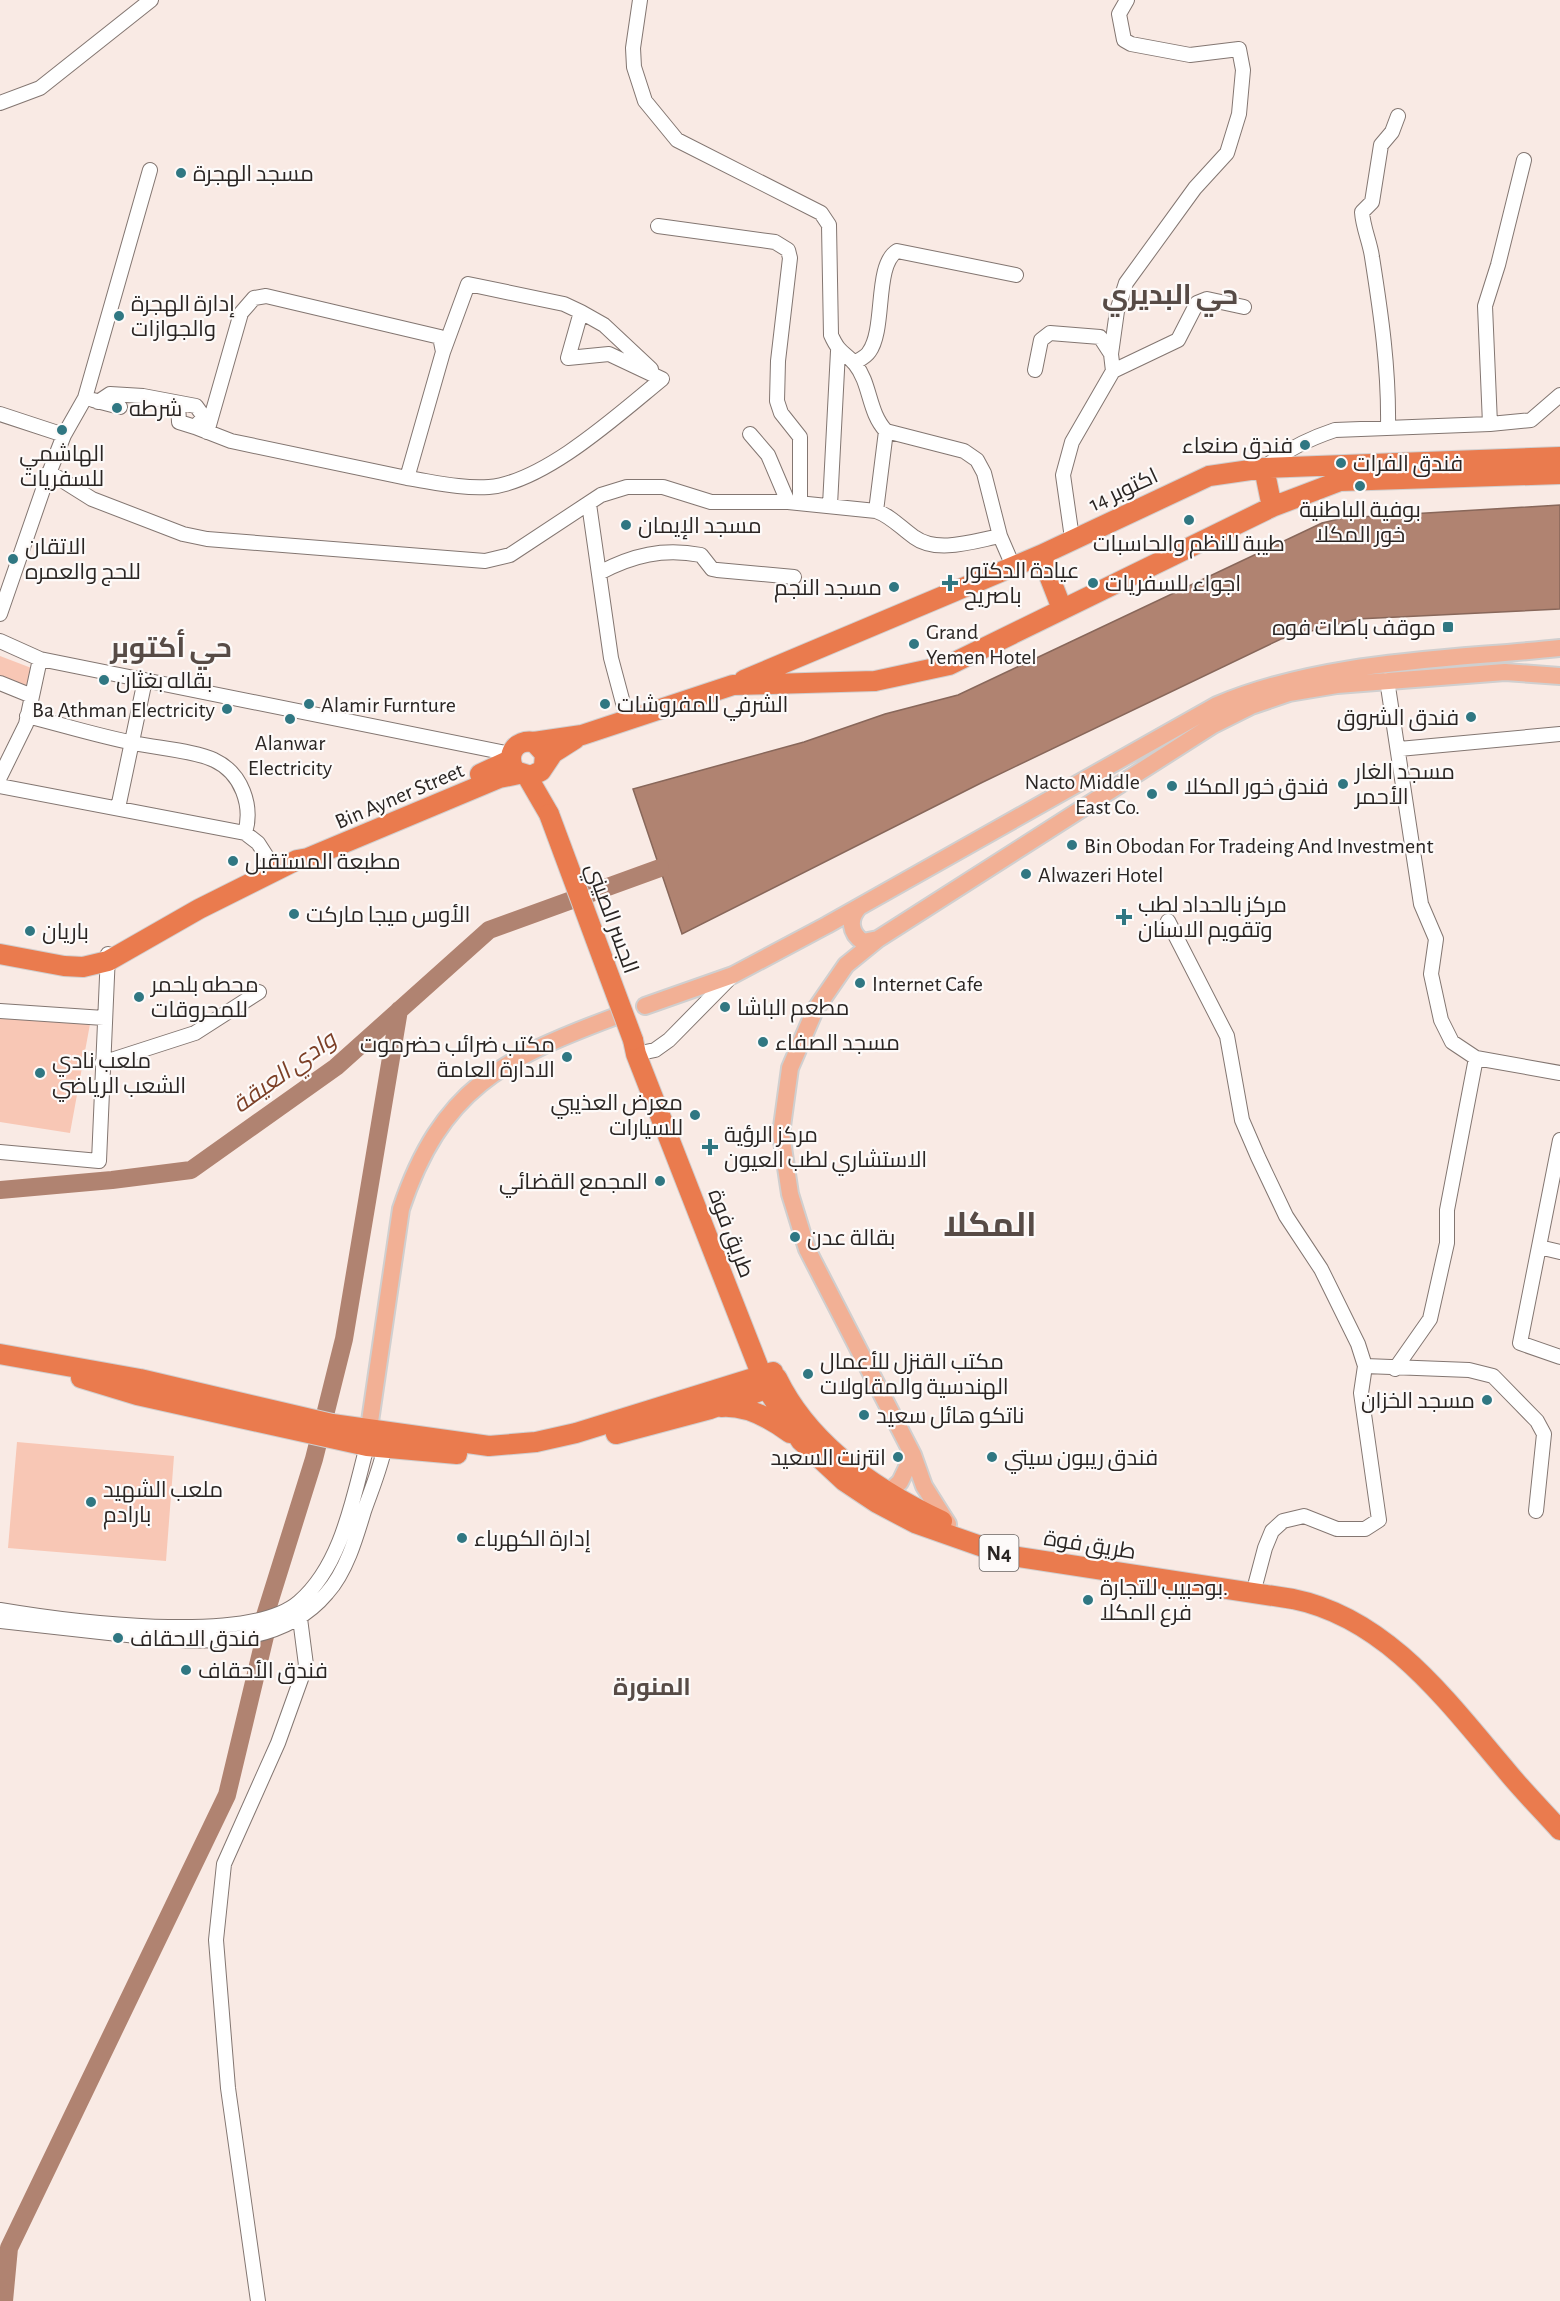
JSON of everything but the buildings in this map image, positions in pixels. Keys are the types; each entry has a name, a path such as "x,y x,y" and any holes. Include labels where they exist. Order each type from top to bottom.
{"highway":[{"name":"14 اكتوبر","path":"733,685 1041,555 1072,538 1209,476 1264,468 1560,457"},
{"path":"1264,468 1272,507"},
{"path":"525,767 582,735 627,718 733,685 874,681 949,665 1272,507 1340,481 1560,474"},
{"path":"1041,555 1062,609"},
{"name":"الجسر الصيني","path":"582,735 534,741 545,754 525,767 547,809 636,1049"},
{"name":"Bin Ayner Street","path":"0,954 64,966 83,967 112,956 297,860 304,851 525,767"},
{"name":"Bin Ayner Street","path":"0,943 66,956 112,956"},
{"name":"طريق فوة","path":"636,1049 743,1332 771,1380 802,1418 833,1452 883,1498 947,1536 1006,1555 1313,1603 1337,1613 1372,1632 1426,1669 1560,1830"},
{"name":"طريق فوة","path":"636,1049 771,1380 801,1441 844,1481 948,1524 1006,1544 1256,1582 1319,1595 1340,1603 1383,1624 1560,1814"},
{"path":"711,1400 738,1371 745,1353 743,1332"},
{"path":"0,1354 140,1379 331,1431 377,1439 489,1446 536,1442 711,1400 771,1380"},
{"path":"711,1400 755,1412 775,1421 801,1441"}],"main road":[{"path":"645,1006 733,975 827,925 1216,705 1249,692 1286,680 1328,672 1560,648"},
{"path":"948,1524 924,1486 913,1455 807,1249 790,1194 781,1134 790,1068 815,1010 846,965 878,939 1213,725 1251,706 1289,693 1387,680 1505,672 1560,676"},
{"path":"859,907 852,918 854,932 863,942 878,939"},
{"path":"827,925 841,928 850,940 846,965"},
{"path":"377,1439 401,1209 411,1178 426,1148 452,1113 491,1075 518,1056 614,1017"},
{"path":"883,1498 900,1482 913,1455"}],"street":[{"path":"0,103 40,88 151,0"},
{"path":"640,0 633,48 634,67 645,100 677,140 822,213 829,225 831,335 838,351 830,505"},
{"path":"1113,371 1111,354 1117,311 1126,283 1195,188 1227,153 1239,114 1243,70 1239,49 1190,56 1131,44 1124,40 1119,14 1127,0"},
{"path":"1388,427 1389,374 1385,337 1370,242 1362,212 1372,202 1381,145 1392,132 1398,116"},
{"path":"1490,424 1485,306 1498,265 1524,160"},
{"path":"0,614 64,435 92,400 150,170"},
{"path":"658,226 775,242 788,250 790,258 778,361 777,401 781,413 800,437 794,502"},
{"path":"854,363 869,353 875,338 887,261 897,251 1016,275"},
{"path":"407,478 443,352 468,284 564,304 581,312 604,325 662,379"},
{"path":"201,429 241,313 254,298 266,296 440,337 443,352"},
{"path":"1072,538 1064,480 1065,467 1072,442 1113,371 1178,340 1197,303 1208,299 1244,307"},
{"path":"581,312 568,358 609,354 662,379"},
{"path":"1035,370 1041,339 1050,333 1100,337 1111,354"},
{"path":"838,351 854,363 867,388 878,422 886,431 964,451 976,460 984,473 1000,536 1013,566"},
{"path":"201,429 231,441 407,478 469,487 508,483 557,460 662,379"},
{"path":"92,400 110,394 143,396 196,406 204,417 201,429"},
{"path":"1264,468 1276,458 1318,436 1335,430 1490,424 1531,420 1560,395"},
{"path":"92,400 120,407"},
{"path":"0,414 64,435"},
{"path":"876,511 886,431"},
{"path":"750,434 768,455 794,502"},
{"path":"49,472 92,500 183,534 207,539 396,556 485,561 510,555 600,495 627,487 663,487 711,502 794,502 876,511 886,514 916,538 941,545 1000,536"},
{"path":"589,504 611,658 627,718"},
{"path":"599,573 633,557 664,552 701,555 712,569 717,570 794,577"},
{"path":"0,641 40,659 145,680 525,767"},
{"path":"0,777 27,716 40,659"},
{"path":"118,808 145,680"},
{"path":"1387,680 1421,904 1436,939 1431,974 1441,1020 1452,1042 1476,1058 1560,1073"},
{"path":"0,683 32,696"},
{"path":"27,716 132,743 214,760 226,768 239,783 248,804 249,819 246,833"},
{"path":"1399,749 1560,734"},
{"path":"0,786 246,833 266,851 276,871"},
{"path":"1168,921 1227,1036 1242,1120 1258,1157 1286,1216 1321,1269 1358,1344 1365,1366 1361,1393 1379,1520 1365,1529 1337,1529 1304,1516 1283,1521 1272,1531 1256,1582"},
{"path":"0,1152 99,1161 104,1018 112,956"},
{"path":"636,1049 655,1050 669,1040 733,975"},
{"path":"102,1063 195,1033 259,992"},
{"path":"0,1011 104,1018"},
{"path":"1395,1369 1430,1319 1447,1243 1447,1210 1476,1058"},
{"path":"1560,1140 1520,1343 1560,1357"},
{"path":"1539,1247 1560,1252"},
{"path":"1365,1366 1460,1370 1493,1376 1537,1421 1544,1434 1536,1510"},
{"path":"0,1621 91,1626 225,1627 300,1610 328,1593 343,1566 358,1532 377,1439"},
{"path":"0,1610 91,1626"},
{"path":"248,2301 258,2295 228,2088 216,1940 224,1864 278,1743 306,1665 300,1610"}],"shaded area":[{"path":"1560,505 1560,609 1357,619 1281,639 981,783 682,934 633,789 804,742 885,714 958,695 1322,523 1343,518"},
{"path":"0,656 34,669 29,701 0,689"},
{"name":"ملعب نادي الشعب الرياضي","path":"0,1011 90,1024 70,1133 0,1122"},
{"name":"ملعب الشهيد بارادم","path":"17,1442 174,1456 166,1561 8,1548"}],"waterway":[{"name":"وادي العيقة","path":"0,1190 191,1170 336,1067 489,930 660,868"},
{"path":"4,2301 9,2248 227,1795 266,1632 264,1619 314,1459 344,1339 399,1010"}],"place":[{"name":"مسجد الهجرة","path":"181,173"},
{"name":"إدارة الهجرة والجوازات","path":"119,316"},
{"name":"شرطه","path":"117,408"},
{"name":"الهاشمي للسفريات","path":"62,430"},
{"name":"فندق صنعاء","path":"1305,445"},
{"name":"فندق الفرات","path":"1341,463"},
{"name":"بوفية الباطنية خور المكلا","path":"1360,486"},
{"name":"طيبة للنظم والحاسبات","path":"1189,520"},
{"name":"مسجد الإيمان","path":"626,525"},
{"name":"الاتقان للحج والعمره","path":"13,559"},
{"name":"عيادة الدكتور باصريح","path":"950,583"},
{"name":"اجواء للسفريات","path":"1093,583"},
{"name":"مسجد النجم","path":"894,587"},
{"name":"موقف باصات فوه","path":"1448,627"},
{"name":"Grand Yemen Hotel","path":"914,644"},
{"name":"بقاله بغثان","path":"104,680"},
{"name":"Alamir Furnture","path":"309,704"},
{"name":"الشرفي للمفروشات","path":"605,704"},
{"name":"Ba Athman Electricity","path":"227,709"},
{"name":"فندق الشروق","path":"1471,717"},
{"name":"Alanwar Electricity","path":"290,719"},
{"name":"مسجد الغار الأحمر","path":"1343,784"},
{"name":"فندق خور المكلا","path":"1172,786"},
{"name":"Nacto Middle East Co.","path":"1152,794"},
{"name":"Bin Obodan For Tradeing And Investment","path":"1072,845"},
{"name":"مطبعة المستقبل","path":"233,861"},
{"name":"Alwazeri Hotel","path":"1026,874"},
{"name":"الأوس ميجا ماركت","path":"294,914"},
{"name":"مركز بالحداد لطب وتقويم الاسنان","path":"1124,917"},
{"name":"باريان","path":"30,931"},
{"name":"Internet Cafe","path":"860,983"},
{"name":"محطه بلحمر للمحروقات","path":"139,997"},
{"name":"مطعم الباشا","path":"725,1007"},
{"name":"مسجد الصفاء","path":"763,1042"},
{"name":"مكتب ضرائب حضرموت الادارة العامة","path":"567,1057"},
{"name":"ملعب نادي الشعب الرياضي","path":"40,1073"},
{"name":"معرض العذيبي للسيارات","path":"695,1115"},
{"name":"مركز الرؤية الاستشاري لطب العيون","path":"710,1147"},
{"name":"المجمع القضائي","path":"660,1181"},
{"name":"بقالة عدن","path":"795,1237"},
{"name":"مكتب القنزل للأعمال الهندسية والمقاولات","path":"808,1374"},
{"name":"مسجد الخزان","path":"1487,1400"},
{"name":"ناتكو هائل سعيد","path":"864,1415"},
{"name":"انترنت السعيد","path":"898,1457"},
{"name":"فندق ريبون سيتي","path":"992,1457"},
{"name":"ملعب الشهيد بارادم","path":"91,1502"},
{"name":"إدارة الكهرباء","path":"462,1538"},
{"name":"بوحبيب للتجارة. فرع المكلا","path":"1088,1600"},
{"name":"فندق الاحقاف","path":"118,1638"},
{"name":"فندق الأحقاف","path":"186,1670"}],"district":[{"name":"حي البديري","path":"1170,294"},
{"name":"حي أكتوبر","path":"171,647"},
{"name":"المكلا","path":"990,1224"},
{"name":"المنورة","path":"652,1687"}]}
